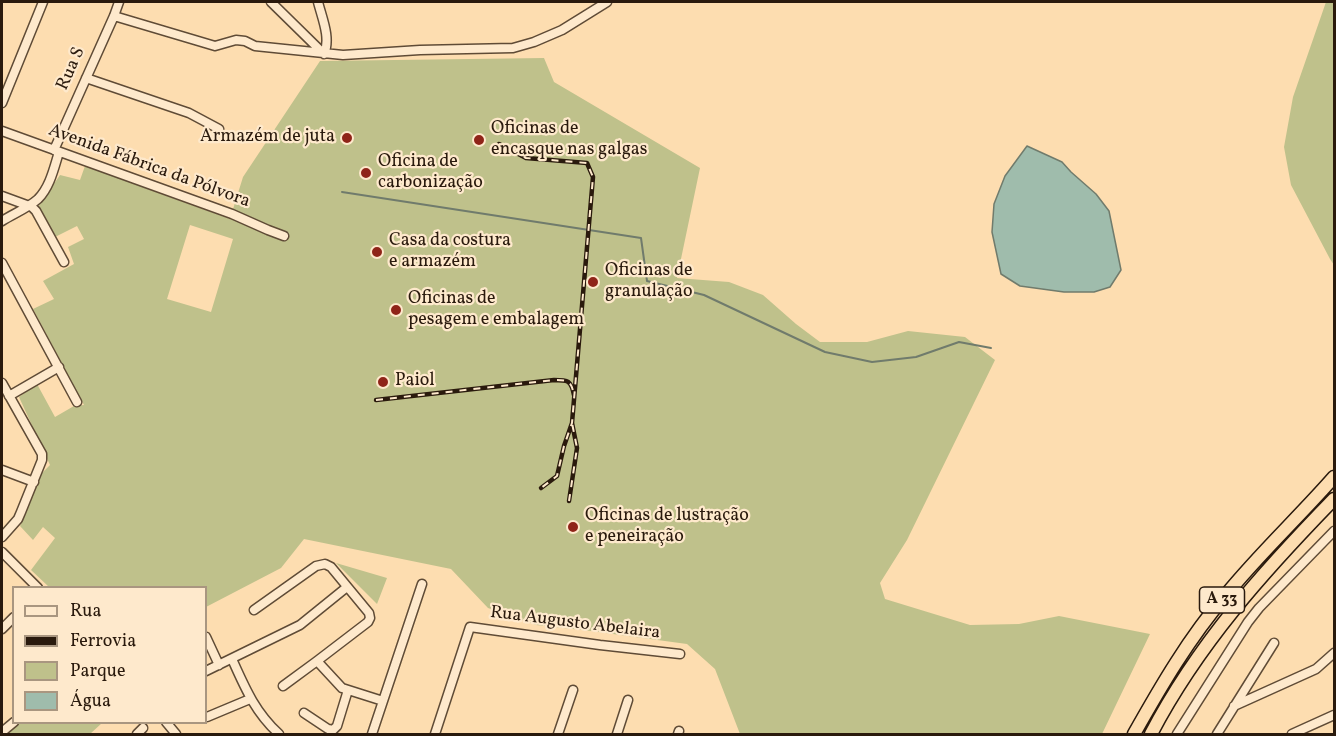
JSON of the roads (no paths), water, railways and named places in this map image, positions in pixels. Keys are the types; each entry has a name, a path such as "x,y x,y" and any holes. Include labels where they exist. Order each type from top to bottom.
{"highway":[{"name":"A 33","path":"1134,735 1175,665 1223,597 1266,548 1333,479"},
{"name":"A 33","path":"1151,735 1202,650 1229,614 1261,576 1333,500"},
{"path":"1157,735 1202,650"}],"street":[{"path":"2,103 43,2"},
{"name":"Rua S","path":"2,221 37,200 48,185 57,151 119,2"},
{"path":"271,2 324,54"},
{"path":"318,2 327,38 324,54"},
{"path":"114,16 215,46 236,40 255,46 343,55 420,50 513,48 562,30 607,2"},
{"path":"86,78 189,113 219,129"},
{"name":"Avenida Fábrica da Pólvora","path":"2,131 232,214 284,236"},
{"path":"2,196 36,211 64,262"},
{"path":"2,263 77,402"},
{"path":"9,396 58,366"},
{"path":"2,383 42,454 34,482 18,519 2,537"},
{"path":"2,470 34,482"},
{"path":"1177,735 1248,622 1335,531"},
{"path":"3,557 36,586"},
{"path":"254,609 320,565 327,565 368,612 369,620 283,686"},
{"path":"372,735 422,584"},
{"path":"207,671 303,624 347,587"},
{"name":"Rua Augusto Abelaira","path":"435,735 470,627 681,654"},
{"path":"207,639 219,665"},
{"path":"1217,735 1274,643"},
{"path":"1234,706 1316,669 1334,654"},
{"path":"232,659 250,699 279,735"},
{"path":"317,661 342,688 383,702"},
{"path":"304,713 333,730 337,726 348,690"},
{"path":"558,735 573,690"},
{"path":"207,717 250,699"},
{"path":"617,735 628,700"},
{"path":"1292,735 1335,715"}],"water":[{"path":"1027,146 1062,162 1096,194 1109,211 1121,270 1110,287 1094,292 1064,292 1020,286 1001,274 992,232 994,204 1005,176"}],"waterway":[{"path":"342,192 641,238 647,281 704,295 825,352 872,362 916,357 959,342 991,348"}],"railway":[{"path":"499,144 526,158 587,163 593,177 572,423 557,476 541,488"},
{"path":"376,400 554,380 568,382 572,386 574,395"},
{"path":"569,501 577,448 572,423"}],"place":[{"name":"Armazém de juta","path":"347,138"},
{"name":"Oficinas de encasque nas galgas","path":"479,140"},
{"name":"Oficina de carbonização","path":"366,173"},
{"name":"Casa da costura e armazém","path":"377,252"},
{"name":"Oficinas de granulação","path":"593,282"},
{"name":"Oficinas de pesagem e embalagem","path":"396,310"},
{"name":"Paiol","path":"383,382"},
{"name":"Oficinas de lustração e peneiração","path":"573,527"}]}
